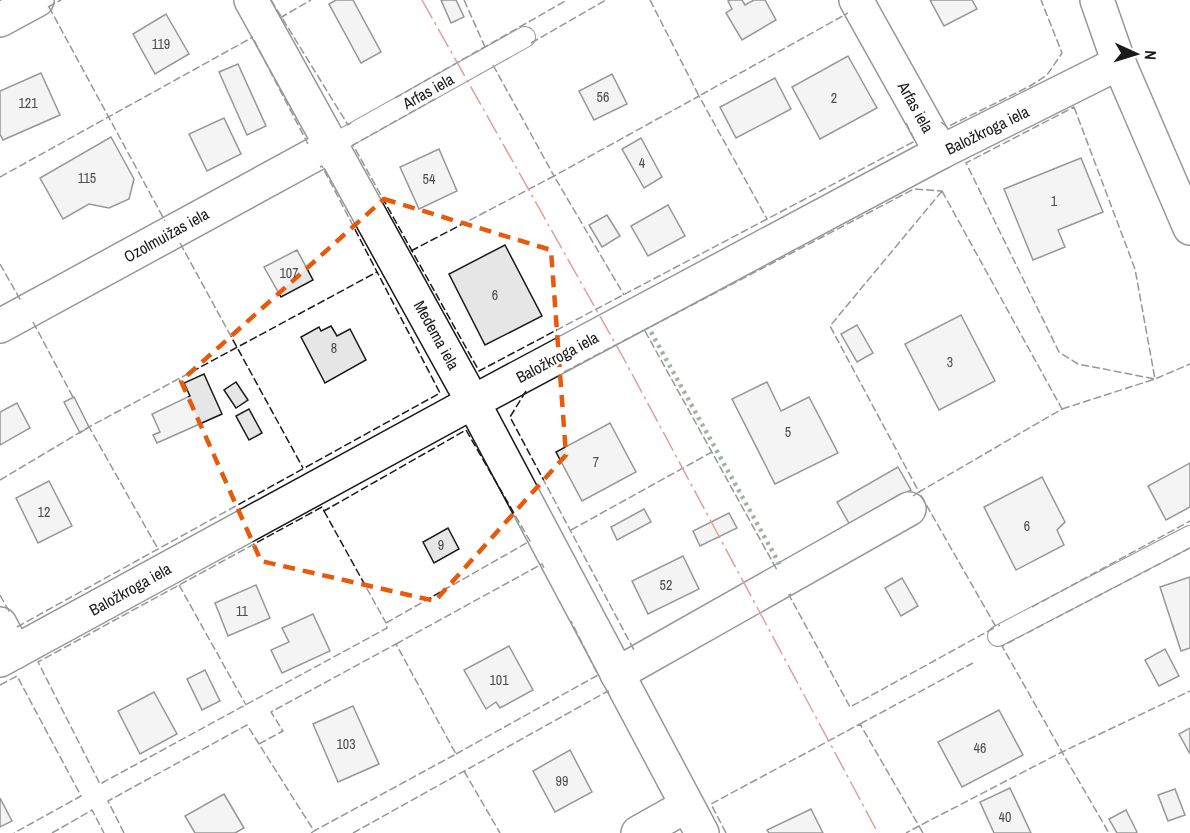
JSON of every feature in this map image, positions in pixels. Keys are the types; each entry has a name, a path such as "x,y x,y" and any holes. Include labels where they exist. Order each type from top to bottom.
{"street":[{"path":"0,20 37,0"},
{"name":"Medema iela","path":"251,0 473,402 694,819 638,833"},
{"name":"Arfas iela","path":"856,0 941,152"},
{"path":"1097,0 1119,63 1190,228"},
{"name":"Baložkroga iela","path":"8,656 473,402 941,152 1119,63"},
{"name":"Ozolmuižas iela","path":"0,326 332,145"},
{"path":"617,674 909,509"},
{"path":"0,624 8,656"}],"lane":[{"name":"Arfas iela","path":"332,145 525,37"},
{"path":"998,636 1190,536"}],"highlighted area":[{"path":"384,199 551,250 566,455 435,601 261,561 181,381"}],"building":[{"path":"336,0 353,0 381,52 361,63 329,4"},
{"path":"441,0 456,0 464,17 451,23"},
{"path":"742,0 745,5 754,0 765,0 776,20 742,40 726,13 732,9 728,1"},
{"path":"930,0 972,0 977,9 944,26"},
{"path":"166,14 189,54 155,74 133,34"},
{"path":"848,56 877,108 820,139 792,87"},
{"path":"238,64 266,126 247,135 219,72"},
{"path":"41,73 60,115 3,140 0,134 0,91"},
{"path":"612,74 627,104 594,120 579,91"},
{"path":"775,78 791,109 736,138 720,107"},
{"path":"224,118 241,154 207,171 189,134"},
{"path":"111,137 134,179 129,199 109,208 89,204 63,219 40,178"},
{"path":"641,138 662,177 644,188 622,149"},
{"path":"439,149 457,191 419,209 400,167"},
{"path":"1081,158 1103,212 1058,230 1065,247 1033,260 1004,189"},
{"path":"668,205 685,236 648,256 631,226"},
{"path":"607,215 620,236 602,247 589,225"},
{"path":"505,245 542,316 485,345 449,274"},
{"path":"297,250 313,280 281,297 264,267"},
{"path":"961,315 995,381 939,410 905,344"},
{"path":"857,325 873,353 857,362 841,334"},
{"path":"331,326 337,336 350,329 366,360 325,383 301,337 319,327 321,331"},
{"path":"204,374 222,414 157,443 153,435 160,432 152,414 190,396 184,383"},
{"path":"236,382 248,400 236,408 224,390"},
{"path":"767,382 781,411 809,397 838,453 775,484 732,399"},
{"path":"74,397 89,427 80,433 64,402"},
{"path":"17,403 30,428 0,445 0,412"},
{"path":"249,409 262,433 249,440 236,416"},
{"path":"610,423 636,472 582,501 556,452"},
{"path":"1190,463 1190,507 1166,520 1148,486"},
{"path":"898,467 911,490 850,525 837,502"},
{"path":"1042,477 1065,522 1057,530 1064,545 1016,570 984,507"},
{"path":"49,481 72,526 38,543 16,498"},
{"path":"644,509 651,522 617,540 611,527"},
{"path":"729,513 737,528 700,546 693,531"},
{"path":"448,528 459,549 434,563 423,542"},
{"path":"683,556 699,589 648,614 632,581"},
{"path":"1190,577 1190,648 1181,651 1160,587"},
{"path":"902,578 918,606 901,616 885,588"},
{"path":"256,585 270,618 228,636 215,603"},
{"path":"313,614 330,651 282,673 271,650 289,642 282,628"},
{"path":"509,646 533,690 500,708 496,702 486,709 464,670"},
{"path":"1165,649 1179,676 1159,686 1145,660"},
{"path":"205,670 220,701 202,710 187,679"},
{"path":"154,692 177,734 140,754 118,711"},
{"path":"353,706 379,764 338,782 313,724"},
{"path":"999,710 1023,755 962,787 938,742"},
{"path":"1190,728 1190,754 1179,734"},
{"path":"570,750 592,792 555,812 533,771"},
{"path":"1010,788 1031,833 994,833 980,802"},
{"path":"1175,789 1185,815 1168,821 1158,795"},
{"path":"224,794 244,828 235,833 195,833 185,816"},
{"path":"0,798 12,821 0,827"},
{"path":"811,809 823,833 769,833 767,830"},
{"path":"1126,810 1136,833 1117,833 1109,819"}],"hedge":[{"path":"651,332 780,565"}],"fence":[{"path":"48,7 61,0"},
{"path":"271,0 348,125 351,123"},
{"path":"280,18 311,0"},
{"path":"464,0 485,47"},
{"path":"395,98 567,0"},
{"path":"531,43 606,0"},
{"path":"650,0 699,96 848,13"},
{"path":"941,122 947,127 1030,86 1047,75 1062,53 1041,0"},
{"path":"49,7 165,221"},
{"path":"0,177 253,37"},
{"path":"254,40 308,144"},
{"path":"493,65 554,176 699,96 767,219"},
{"path":"435,99 353,145 479,371 915,141 906,123"},
{"path":"1074,107 1135,269 1155,379 1078,364 1059,352 966,163 1074,107"},
{"path":"17,627 440,393 322,166 320,167"},
{"path":"411,251 554,176 624,295"},
{"path":"564,372 914,189 942,191"},
{"path":"942,191 1062,409 919,492 830,326 942,191"},
{"path":"180,243 303,468"},
{"path":"0,264 21,301"},
{"path":"0,480 89,427 377,272"},
{"path":"33,322 74,399"},
{"path":"645,331 777,570"},
{"path":"1062,409 1155,379 1190,364"},
{"path":"526,391 510,417 634,650"},
{"path":"88,425 158,549"},
{"path":"466,430 530,541 386,623 387,628 100,784 38,662 322,507 324,511 466,430"},
{"path":"571,530 712,452"},
{"path":"913,496 919,492 996,627 1000,625"},
{"path":"324,511 386,623"},
{"path":"1032,607 1190,521"},
{"path":"1190,548 1002,646 1062,752 1190,691"},
{"path":"396,644 542,564 544,568"},
{"path":"179,585 246,705"},
{"path":"791,594 789,595 850,707 994,628"},
{"path":"0,595 10,613"},
{"path":"456,754 598,675 571,621"},
{"path":"259,744 283,731 271,712 396,644 456,754 314,831"},
{"path":"860,724 973,663"},
{"path":"0,685 17,676 81,796 14,833"},
{"path":"353,833 608,691 610,696"},
{"path":"726,833 711,804 860,724 919,826 906,833"},
{"path":"124,833 108,801 247,725 314,831 311,833"},
{"path":"923,833 919,826 1062,752 1109,833"},
{"path":"464,771 500,833"},
{"path":"52,833 92,810 104,833"}],"power":[{"path":"422,0 624,359 878,833"}]}
